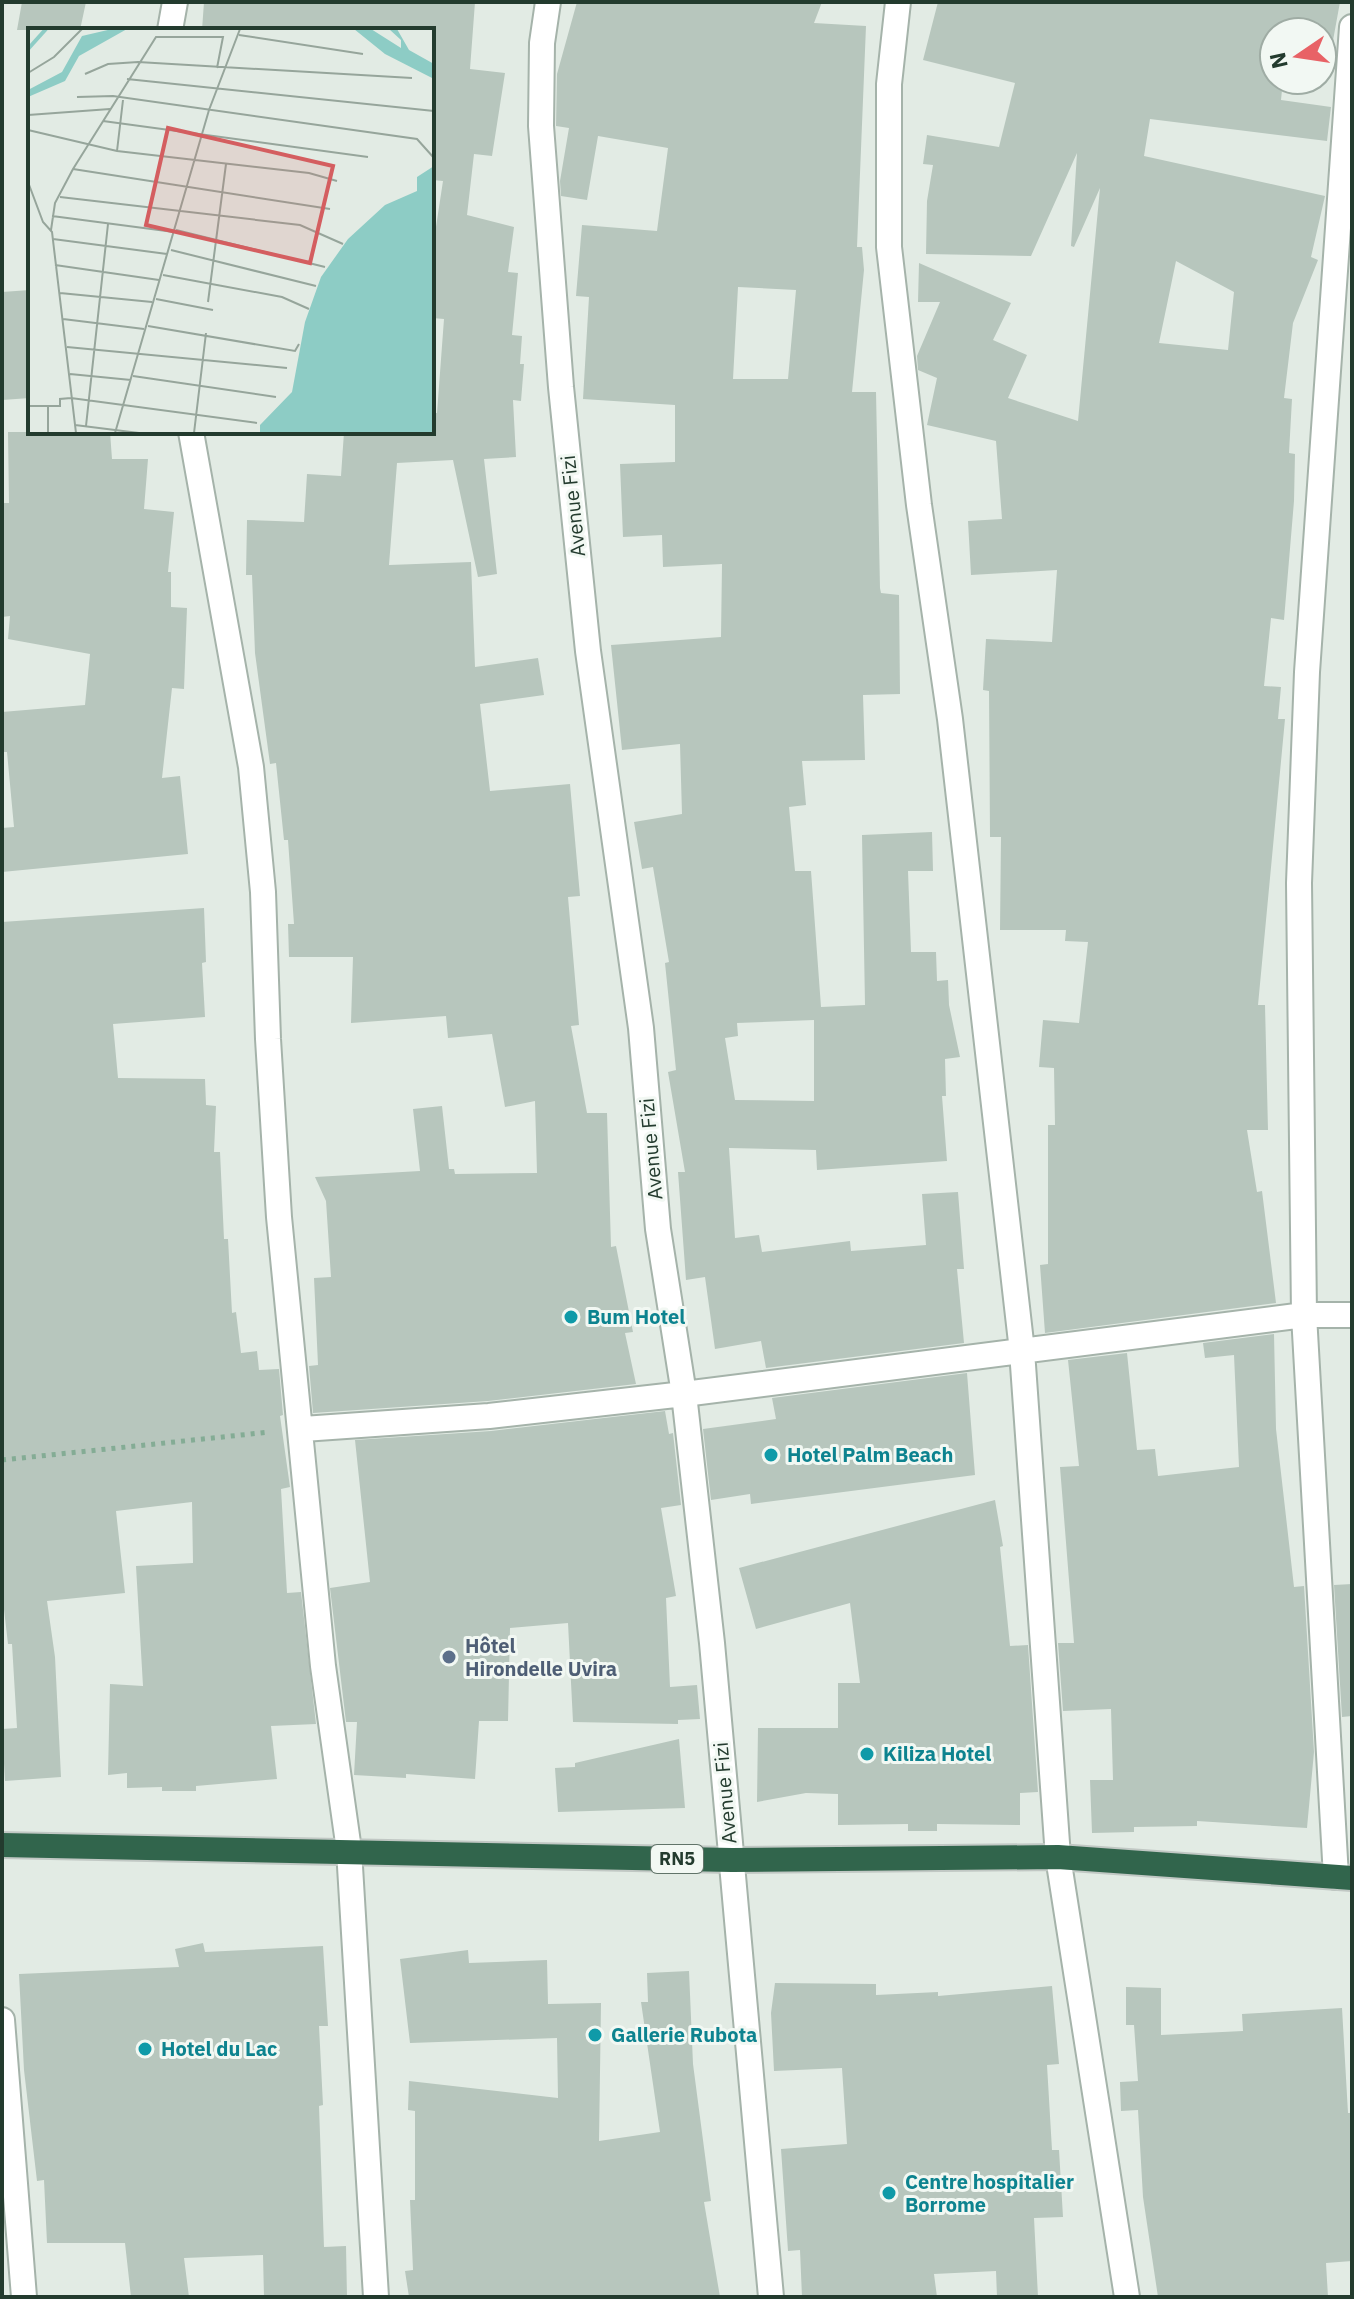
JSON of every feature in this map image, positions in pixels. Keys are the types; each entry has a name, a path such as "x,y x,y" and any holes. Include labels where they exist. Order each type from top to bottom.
{"highway":[{"name":"RN5","path":"2,1845 732,1860 1058,1857 1344,1877"}],"street":[{"path":"170,28 175,2"},
{"name":"Avenue Fizi","path":"548,2 542,43 541,126 561,387 588,651 641,1028 658,1229 684,1394 732,1860 771,2297"},
{"path":"898,2 889,84 889,247 919,505 950,719 1022,1351 1058,1857 1127,2297"},
{"path":"1344,1877 1304,1315 1300,853 1307,672 1352,27"},
{"path":"191,434 251,767 263,892 279,1217 303,1429 323,1666 349,1850 376,2297"},
{"path":"303,1429 489,1416 1304,1315 1352,1315"},
{"path":"2,2020 24,2297"}],"path":[{"path":"2,1460 303,1429"}],"building":[{"path":"22,2 86,2 80,28 17,30"},
{"path":"204,2 475,2 470,69 505,73 492,156 474,154 467,215 514,227 508,272 518,273 512,335 522,336 520,364 524,364 521,401 513,400 516,457 484,459 497,574 478,577 453,460 397,463 389,565 471,562 475,667 538,658 544,695 480,704 490,791 570,784 580,896 568,897 579,1025 571,1026 587,1113 607,1113 611,1247 616,1246 633,1332 625,1333 636,1384 488,1401 313,1413 309,1366 318,1365 314,1278 331,1277 326,1201 315,1177 420,1171 413,1109 442,1106 449,1169 454,1169 455,1174 537,1173 535,1101 505,1107 492,1034 448,1038 446,1016 351,1023 353,957 289,957 288,924 294,924 288,840 284,840 276,763 270,764 255,653 252,575 246,575 247,520 304,522 307,474 341,476 344,434 434,434 444,319 434,318 434,240 443,181 434,180 434,28 202,28"},
{"path":"577,2 822,2 814,23 866,26 857,247 862,247 864,270 852,392 876,392 880,588 881,593 899,595 900,694 863,695 865,760 802,761 806,805 789,807 795,871 811,871 821,1007 865,1005 862,835 932,832 933,871 908,871 911,952 936,952 937,981 948,980 949,1005 960,1057 945,1059 946,1096 942,1096 947,1161 817,1170 816,1150 729,1148 735,1238 759,1235 762,1252 850,1241 851,1251 926,1245 922,1194 958,1192 964,1269 957,1269 964,1343 766,1368 761,1341 715,1349 705,1277 686,1280 678,1172 685,1172 668,1072 676,1070 665,963 669,962 653,867 642,869 634,822 682,814 680,744 622,750 611,645 721,637 722,564 663,567 662,535 623,537 620,464 675,462 675,405 583,399 589,297 576,296 582,225 657,231 668,148 598,136 587,200 561,196 560,181 569,128 556,126 557,74","holes":["738,287 796,290 788,379 733,379","814,1020 814,1101 735,1100 725,1038 738,1036 737,1023"]},
{"path":"938,2 1340,2 1337,16 1258,16 1258,96 1281,96 1281,100 1331,107 1327,141 1150,119 1144,156 1325,196 1311,257 1318,260 1293,323 1284,398 1292,399 1289,453 1295,454 1294,501 1284,620 1271,618 1264,686 1281,687 1278,719 1285,719 1258,1005 1265,1005 1268,1130 1247,1130 1257,1192 1262,1191 1276,1303 1045,1333 1040,1265 1048,1264 1048,1125 1055,1125 1054,1068 1039,1067 1043,1020 1079,1023 1088,942 1065,941 1066,930 1000,930 1001,837 990,837 989,691 983,690 986,639 1052,642 1057,570 971,575 968,521 1002,519 996,441 927,425 937,378 918,370 917,356 940,302 918,302 919,263 1011,303 993,340 1027,355 1008,398 1078,421 1100,188 1074,247 1071,246 1077,153 1031,256 926,254 927,201 933,165 923,164 927,135 999,147 1015,83 923,60","holes":["1176,261 1234,292 1228,350 1159,343"]},
{"path":"28,290 28,398 2,400 2,292"},
{"path":"8,432 110,434 112,459 148,459 144,509 174,512 168,572 171,572 171,607 187,608 184,689 172,688 162,778 180,776 188,854 2,872 2,828 14,827 7,752 2,752 2,712 85,705 90,654 8,639 10,616 2,617 2,503 9,503"},
{"path":"204,908 206,962 202,963 205,1017 113,1024 118,1078 205,1079 206,1105 216,1106 214,1152 220,1152 224,1239 228,1239 232,1313 236,1312 241,1353 257,1351 259,1370 279,1369 283,1415 280,1416 290,1487 281,1489 287,1593 301,1592 316,1724 271,1726 277,1779 196,1786 196,1791 162,1791 162,1787 127,1788 127,1773 108,1775 110,1684 143,1686 136,1566 193,1563 192,1502 116,1511 125,1593 47,1601 55,1657 61,1777 5,1781 2,1729 17,1728 12,1644 8,1644 2,1592 2,922"},
{"path":"1274,1334 1276,1429 1294,1587 1304,1586 1314,1752 1307,1828 1197,1821 1197,1826 1134,1827 1134,1832 1092,1833 1090,1780 1113,1780 1111,1709 1063,1711 1058,1643 1074,1643 1060,1467 1079,1466 1068,1360 1127,1353 1137,1450 1155,1449 1158,1476 1239,1467 1234,1355 1205,1358 1203,1343"},
{"path":"967,1373 975,1475 751,1504 750,1494 711,1500 703,1429 776,1419 772,1398"},
{"path":"665,1411 669,1434 673,1433 681,1505 661,1508 676,1596 666,1598 670,1687 697,1685 700,1719 678,1720 678,1724 573,1722 568,1623 510,1628 508,1721 479,1721 475,1779 406,1774 406,1778 354,1775 357,1722 346,1722 330,1588 370,1582 355,1440 491,1431"},
{"path":"995,1500 1003,1546 1000,1547 1010,1646 1028,1645 1038,1792 1020,1793 1020,1825 937,1824 937,1831 908,1831 908,1824 838,1825 838,1794 806,1793 757,1802 758,1728 838,1728 838,1683 860,1683 850,1603 756,1629 739,1568"},
{"path":"1352,1584 1352,1716 1342,1717 1334,1585"},
{"path":"679,1739 685,1808 558,1812 555,1768 575,1767 575,1763"},
{"path":"203,1943 205,1952 323,1946 328,2026 319,2026 324,2247 346,2246 347,2297 264,2297 263,2255 184,2258 189,2297 131,2297 125,2243 47,2243 44,2180 37,2181 24,2070 19,1974 179,1967 175,1949"},
{"path":"468,1950 469,1963 547,1960 548,2004 601,2003 599,2141 660,2132 641,2002 648,2002 647,1973 689,1971 693,2064 711,2201 704,2202 720,2297 409,2297 405,2271 413,2270 410,2200 415,2200 415,2111 408,2110 409,2081 558,2098 557,2038 410,2043 400,1959"},
{"path":"775,1983 876,1984 876,1995 938,1992 938,1996 1052,1986 1059,2064 1047,2065 1052,2150 1059,2150 1063,2217 1034,2218 1038,2297 997,2297 996,2271 934,2274 937,2297 802,2297 800,2250 788,2251 781,2149 847,2144 842,2068 774,2071 771,2013"},
{"path":"1126,1987 1161,1988 1161,2035 1243,2031 1242,2014 1342,2008 1348,2113 1352,2113 1352,2261 1326,2263 1328,2297 1158,2297 1143,2197 1138,2110 1121,2111 1120,2082 1138,2081 1134,2025 1126,2025"}],"place":[{"name":"Bum Hotel","path":"571,1317"},
{"name":"Hotel Palm Beach","path":"771,1455"},
{"name":"Hôtel Hirondelle Uvira","path":"449,1657"},
{"name":"Kiliza Hotel","path":"867,1754"},
{"name":"Gallerie Rubota","path":"595,2035"},
{"name":"Hotel du Lac","path":"145,2049"},
{"name":"Centre hospitalier Borrome","path":"889,2193"}]}
